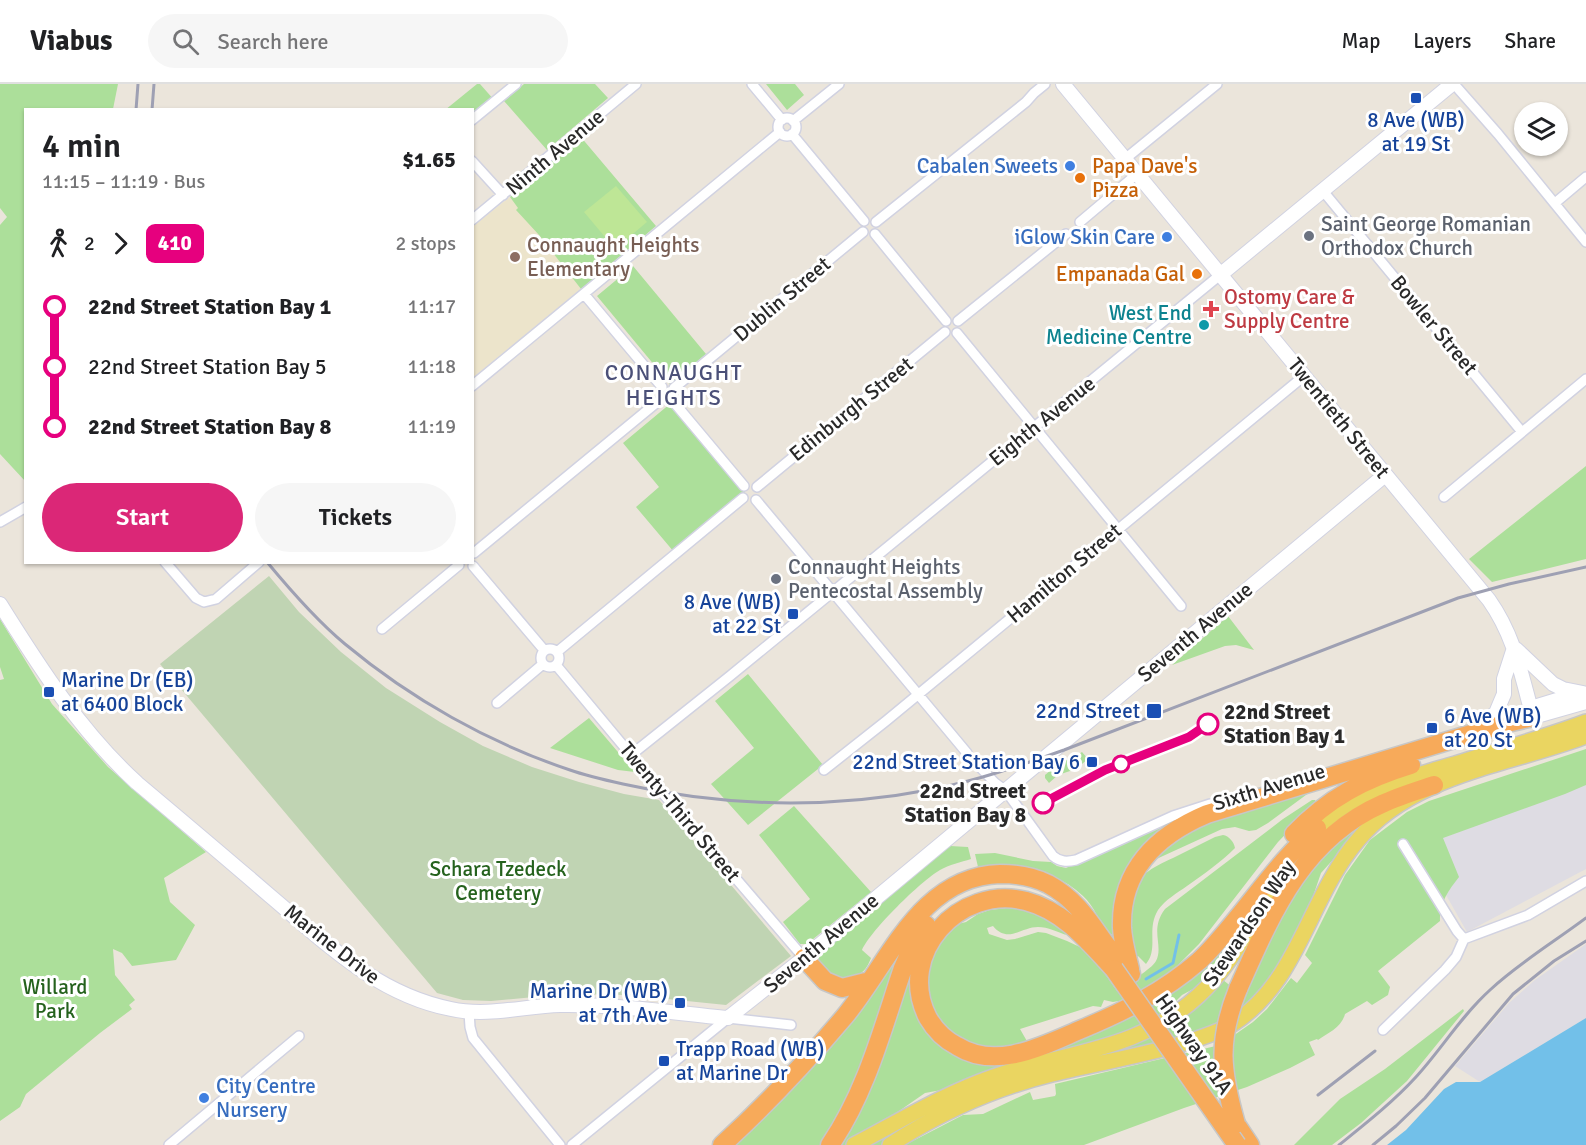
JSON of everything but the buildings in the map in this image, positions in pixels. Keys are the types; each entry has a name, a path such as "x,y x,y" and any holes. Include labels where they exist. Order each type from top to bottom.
{"highway":[{"path":"1124,968 1122,918 1126,893 1132,878 1149,852 1178,828 1207,814 1507,723 1532,712"},
{"path":"1164,988 1196,956 1296,832 1329,803 1358,785 1393,771 1513,734 1523,729 1531,721 1532,712"},
{"path":"1236,1124 1225,1085 1222,1057 1227,1019 1238,989 1281,900 1318,848 1342,828 1373,808 1434,785"},
{"path":"1124,968 1065,920 1046,908 1024,901 992,899 964,909 952,917 933,936 922,960 920,996 929,1020 947,1041 960,1049 975,1054 998,1056 1012,1055 1042,1046 1133,1006 1164,988 1200,960 1242,914 1300,843 1317,828"},
{"path":"722,1145 818,1047 846,1014 923,909 942,893 959,884 974,878 1004,874 1033,878 1046,883 1059,890 1080,909 1124,968"},
{"path":"830,1145 846,1120 864,1082 910,952 927,923 949,902 990,886 1018,886 1043,893 1064,905 1124,968"},
{"path":"804,958 825,981 842,988 870,981"},
{"name":"Highway 91A","path":"1124,968 1250,1145"},
{"name":"Highway 91A","path":"1124,968 1237,1145"}],"main road":[{"name":"Stewardson Way","path":"855,1145 930,1104 978,1082 1126,1040 1151,1029 1178,1013 1218,975 1281,875 1317,828 1340,810 1365,795 1394,783 1586,722"},
{"name":"Stewardson Way","path":"890,1145 958,1108 1014,1085 1155,1051 1229,1026 1252,1010 1277,982 1332,876 1359,838 1380,818 1396,806 1434,785 1586,736"}],"street":[{"path":"474,118 516,84"},
{"name":"Ninth Avenue","path":"474,218 636,84"},
{"path":"752,84 782,120"},
{"path":"793,122 839,84"},
{"path":"876,222 1026,102 1045,84"},
{"name":"Twentieth Street","path":"1063,84 1489,600 1501,617 1514,648 1532,712"},
{"path":"1125,159 1217,84"},
{"path":"1453,84 1586,242"},
{"name":"Eighth Avenue","path":"631,754 834,592 1453,84"},
{"path":"786,118 793,122 795,129 792,134 784,135 780,132 778,127 782,120 786,118"},
{"path":"474,384 780,132"},
{"path":"792,134 864,221"},
{"path":"474,163 503,195"},
{"path":"1080,222 1137,174"},
{"path":"1555,203 1586,177"},
{"name":"Bowler Street","path":"1323,191 1522,432"},
{"path":"872,219 876,222 878,227 875,234 867,235 863,232 861,227 864,221 872,219"},
{"name":"Dublin Street","path":"674,388 863,232"},
{"path":"875,234 946,321"},
{"path":"958,321 1066,234"},
{"path":"584,294 662,387"},
{"path":"946,321 954,319 958,321"},
{"path":"946,321 945,332 952,335 957,333 960,326 958,321"},
{"name":"Edinburgh Street","path":"757,487 945,332"},
{"path":"957,333 1181,606"},
{"name":"Hamilton Street","path":"824,770 1304,376"},
{"path":"1444,497 1586,379"},
{"path":"661,399 659,394 662,387 667,385 674,388 675,396 672,400"},
{"path":"661,399 672,400"},
{"path":"474,551 661,399"},
{"path":"672,400 744,486"},
{"name":"Seventh Avenue","path":"728,1018 804,958 1385,475"},
{"path":"752,484 757,487 759,492 756,500 750,502 743,498 741,491 744,486 752,484"},
{"path":"557,652 743,498"},
{"path":"756,500 967,753"},
{"path":"0,522 24,508"},
{"path":"167,564 196,598 204,602 216,599 257,564"},
{"path":"382,629 459,564 468,568 473,566 544,650"},
{"name":"Marine Drive","path":"0,604 41,669 113,761 321,939 371,977 406,996 469,1012 559,1005 593,1005 791,1026"},
{"path":"549,648 557,652 559,660 556,665 551,667 543,664 541,655 544,650 549,648"},
{"path":"1483,722 1496,713 1504,694 1504,679 1514,648 1553,684 1585,695"},
{"path":"496,703 543,664"},
{"name":"Twenty-Third Street","path":"556,665 804,958"},
{"name":"Sixth Avenue","path":"1006,791 1053,856 1060,860 1076,860 1120,838 1173,816 1483,722 1532,712 1585,695"},
{"path":"978,765 994,783 1006,791"},
{"path":"1403,844 1464,939"},
{"path":"1383,1030 1445,970 1456,957 1464,939 1528,915 1586,881"},
{"path":"469,1012 473,1038 560,1145"},
{"path":"572,1145 728,1018"},
{"path":"169,1145 298,1036"}],"shaded area":[{"name":"Connaught Heights Elementary","path":"510,197 581,289 474,377 474,225"},
{"path":"1586,768 1586,869 1467,932 1408,828"},
{"path":"1586,944 1586,1018 1480,1082 1455,1066 1509,1003 1535,980"}],"green space":[{"path":"0,84 118,84 113,108 24,108 24,480 0,454 0,225 7,217 0,208"},
{"path":"477,84 480,84 495,101 474,118 474,108 447,108"},
{"path":"524,84 595,84 608,98 547,150 504,101"},
{"path":"766,84 795,84 804,95 787,110"},
{"path":"580,136 656,226 581,289 539,235 516,210 518,208 510,197"},
{"path":"616,186 647,222 615,249 584,212"},
{"path":"633,266 706,354 670,384 597,296"},
{"path":"671,403 745,492 674,552 636,507 659,487 623,443"},
{"path":"1586,466 1586,559 1492,582 1469,559"},
{"name":"Schara Tzedeck Cemetery","path":"269,576 299,612 341,652 386,688 440,722 483,746 532,767 624,794 659,800 791,956 726,1005 628,995 566,994 491,1001 463,1000 437,993 160,664"},
{"path":"1228,616 1254,650 1236,645 1225,646 1172,665"},
{"name":"Willard Park","path":"0,619 52,704 108,767 206,852 164,878 170,902 195,925 176,960 132,966 122,953 113,949 115,975 135,1000 129,1005 132,1009 26,1094 20,1107 0,1121 0,680 4,679 0,667"},
{"path":"748,674 823,765 748,825 711,784 754,748 715,701"},
{"path":"589,718 635,772 618,770 550,748"},
{"path":"1586,749 1586,785 1443,838 1459,877 1445,898 1440,921 1378,971 1390,987 1388,995 1372,1005 1367,1001 1345,1014 1341,1023 1334,1029 1318,1040 1309,1042 1315,1055 1247,1087 1084,1145 905,1145 963,1115 983,1114 1030,1092 1033,1100 1055,1096 1055,1084 1220,1045 1253,1022 1267,1009 1291,978 1297,983 1312,963 1305,955 1345,875 1370,840 1407,812 1429,801"},
{"path":"1082,752 1088,759 1076,769 1058,775 1049,783 1045,775 1063,760 1070,760"},
{"path":"1310,792 1256,830 1249,831 1235,827 1222,829 1152,861 1162,848 1204,823"},
{"path":"1312,800 1316,802 1314,805 1278,842 1199,944 1167,976 1124,1000 1113,1002 1104,1000 1101,1007 1093,1006 1020,1029 1028,1043 1002,1049 977,1047 949,1033 930,1006 926,974 929,957 954,925 966,922 990,910 1007,908 1033,910 1058,922 1066,935 1038,927 1004,934 993,926 987,928 989,934 1007,940 1038,932 1067,941 1082,948 1117,991 1156,961 1159,949 1158,924 1165,909 1283,819"},
{"path":"794,806 871,892 807,944 800,944 783,922 810,899 759,835"},
{"path":"1361,821 1364,825 1321,873 1310,905 1284,959 1258,997 1217,1025 910,1127 881,1145 838,1145 911,967 912,978 961,1056 1080,1037 1242,926 1209,975 1197,987 1182,995 1165,1012 1142,1027 947,1089 925,1093 879,1125 926,1112 1193,1008 1223,980 1232,987 1266,941 1310,867"},
{"path":"1160,828 1162,830 1115,934 1108,935 1094,909 1072,887 1034,870 1005,865 978,867 975,854 995,853 1033,861 1051,862 1066,868 1094,854"},
{"path":"1223,835 1231,840 1235,848 1161,906 1153,925 1150,958 1146,964 1138,956 1134,958 1130,914 1139,882 1151,869"},
{"path":"950,846 968,847 971,859 940,870 897,907 875,931 862,950 871,958 862,972 837,980 814,958 817,958 818,953"},
{"path":"905,941 861,1076 823,1145 732,1145"},
{"path":"1463,1009 1464,1011 1407,1081 1361,1123 1332,1145 1294,1145 1340,1099 1385,1069"}],"water":[{"path":"1586,1018 1586,1145 1387,1145 1406,1130 1444,1089 1456,1082 1480,1082"}],"waterway":[{"path":"1146,979 1173,963 1179,935"}],"railway":[{"path":"136,108 138,84"},
{"path":"152,108 154,84"},
{"path":"269,564 324,625 370,664 452,718 510,747 596,778 661,792 778,803 856,800 934,789 984,777 1064,750 1458,598 1586,567"},
{"path":"1339,1145 1406,1087 1490,990 1586,918"},
{"path":"1373,1145 1425,1098 1513,994 1554,961 1586,941"},
{"path":"1318,1095 1375,1051"}],"bus line":[{"name":"410","path":"1043,803 1105,770 1189,737 1208,724"}],"place":[{"name":"8 Ave (WB) at 19 St","path":"1416,98"},
{"name":"Cabalen Sweets","path":"1070,166"},
{"name":"Papa Dave's Pizza","path":"1080,178"},
{"name":"Saint George Romanian Orthodox Church","path":"1309,236"},
{"name":"iGlow Skin Care","path":"1167,237"},
{"name":"Connaught Heights Elementary","path":"515,257"},
{"name":"Empanada Gal","path":"1197,274"},
{"name":"Ostomy Care & Supply Centre","path":"1211,309"},
{"name":"West End Medicine Centre","path":"1204,325"},
{"name":"Connaught Heights Pentecostal Assembly","path":"776,579"},
{"name":"8 Ave (WB) at 22 St","path":"793,614"},
{"name":"Marine Dr (EB) at 6400 Block","path":"49,692"},
{"name":"22nd Street","path":"1154,711"},
{"name":"22nd Street Station Bay 1","path":"1208,724"},
{"name":"6 Ave (WB) at 20 St","path":"1432,728"},
{"name":"22nd Street Station Bay 6","path":"1092,762"},
{"name":"22nd Street Station Bay 8","path":"1043,803"},
{"name":"Marine Dr (WB) at 7th Ave","path":"680,1003"},
{"name":"Trapp Road (WB) at Marine Dr","path":"664,1061"},
{"name":"City Centre Nursery","path":"204,1098"}],"district":[{"name":"CONNAUGHT HEIGHTS","path":"674,384"}]}
